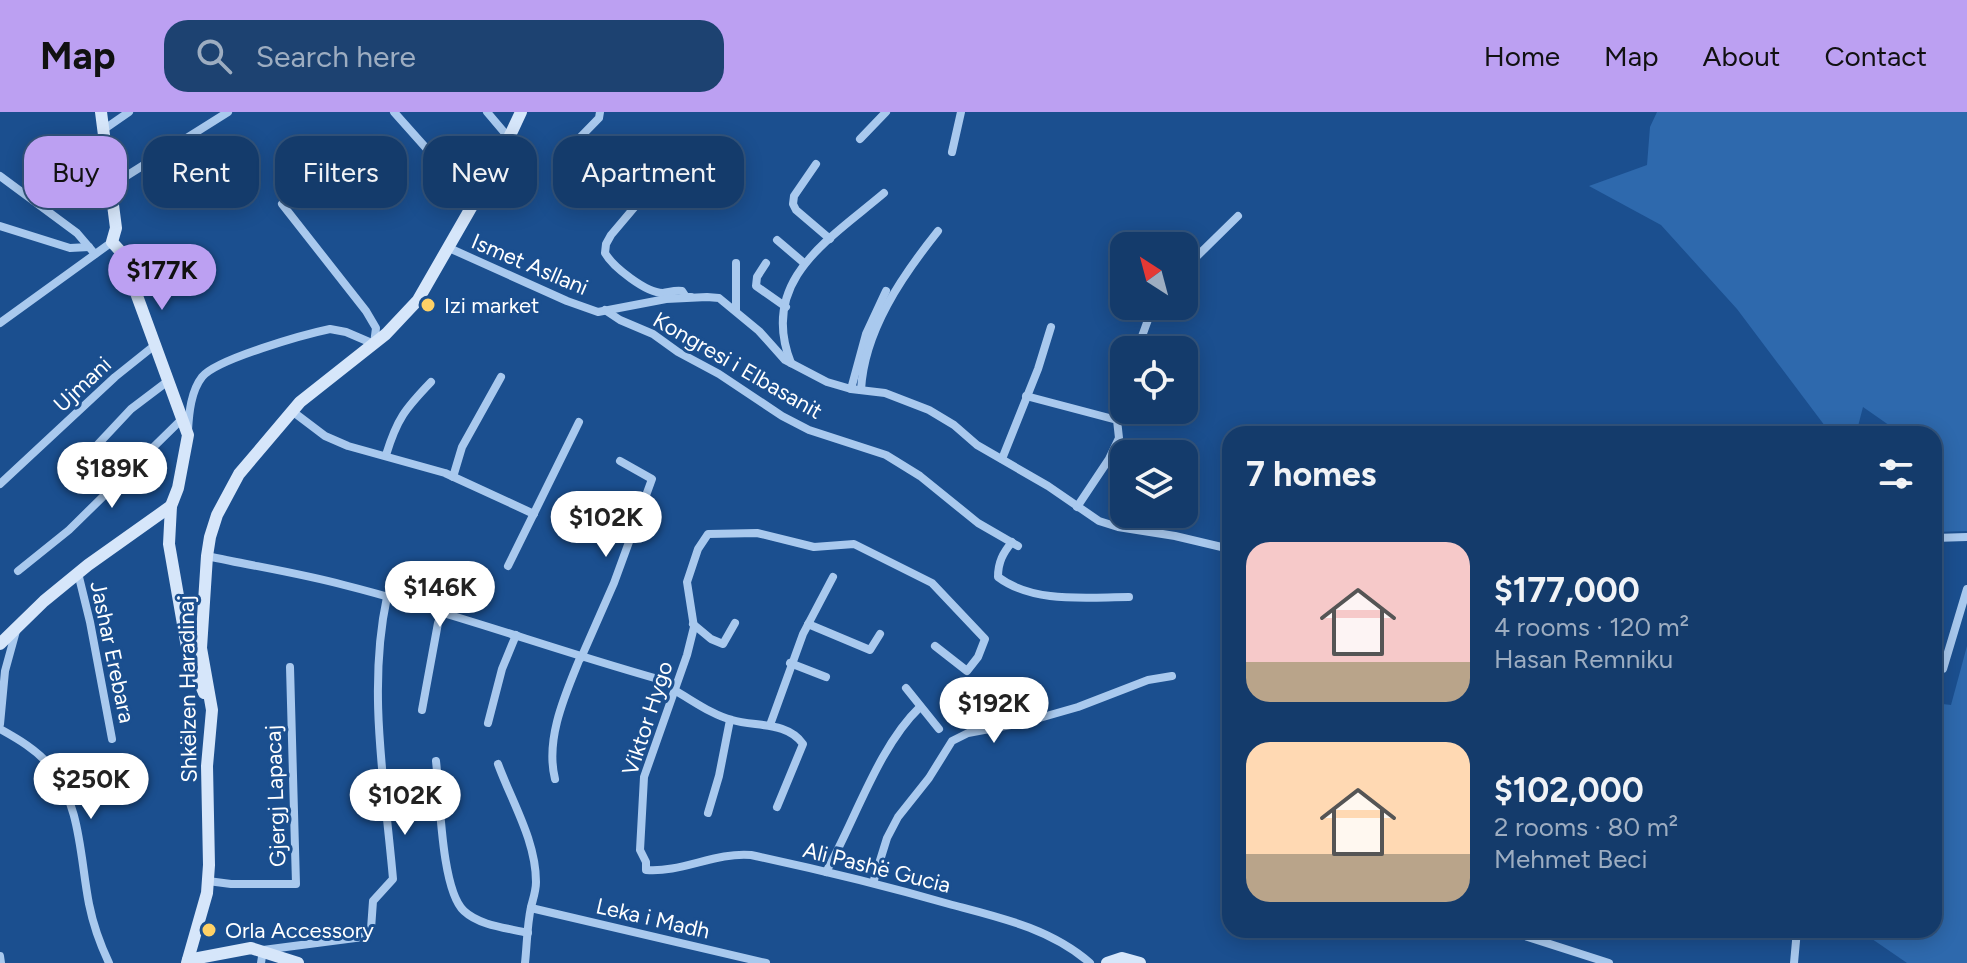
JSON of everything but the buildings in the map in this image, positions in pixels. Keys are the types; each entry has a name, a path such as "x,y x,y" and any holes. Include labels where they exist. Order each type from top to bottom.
{"street":[{"path":"101,112 104,136"},
{"path":"103,130 129,112"},
{"path":"127,176 228,112"},
{"path":"394,112 423,145"},
{"path":"487,112 507,136"},
{"name":"Shkëlzen Haradinaj","path":"510,136 521,112"},
{"path":"581,136 599,118 600,112"},
{"path":"860,139 886,112"},
{"path":"952,152 961,112"},
{"path":"816,164 801,184 793,204 830,239"},
{"path":"0,176 77,233 92,250"},
{"path":"791,363 785,346 786,307 797,271 884,193"},
{"path":"112,242 116,228 114,208"},
{"path":"212,710 188,653 169,544 171,506 178,488 188,435 189,409 200,380 219,364 330,329 374,344 376,328 366,311 285,208"},
{"name":"Shkëlzen Haradinaj","path":"188,962 208,881 207,766 212,710 201,648 210,537 226,495 239,474 292,411 319,385 399,322 418,300 472,208"},
{"name":"Ismet Asllani","path":"634,208 611,235 605,253 618,268 650,289 661,293 682,291 686,297 719,298 759,331 785,360 827,382 856,390 885,393 929,410 954,425 977,445 1048,486 1099,521 1222,547"},
{"path":"1198,255 1238,216"},
{"path":"0,226 70,248 92,250"},
{"path":"856,390 876,327 900,284 938,231"},
{"path":"777,240 804,263"},
{"path":"0,323 92,250 112,242"},
{"path":"112,242 121,252 188,435"},
{"name":"Ismet Asllani","path":"449,248 598,312 643,302 692,297"},
{"path":"736,263 736,310"},
{"path":"766,263 757,277 756,286 786,307"},
{"path":"856,390 866,334 886,291"},
{"name":"Kongresi i Elbasanit","path":"605,310 653,334 782,416 809,430 886,455 920,476 988,530 1015,544 1004,552 998,567 998,577 1006,583 1058,597 1129,597"},
{"path":"1002,459 1051,327"},
{"name":"Ujmani","path":"0,484 115,377 155,345"},
{"path":"453,477 462,447 501,377"},
{"path":"86,457 131,409 168,381"},
{"path":"386,455 396,425 407,407 431,382"},
{"path":"1026,396 1110,418"},
{"path":"292,411 325,436 453,477 534,514"},
{"path":"18,571 69,530 182,419"},
{"path":"508,566 579,422"},
{"path":"1077,507 1109,459 1119,438 1117,424"},
{"path":"555,779 551,754 561,712 580,658 614,583 652,479 620,461"},
{"path":"0,644 78,573 171,506"},
{"name":"Viktor Hygo","path":"646,870 640,850 644,777 687,655 693,624 687,582 708,534 757,533 814,547 854,544 932,583 985,639 978,657 967,671 935,646"},
{"path":"1942,538 1967,537"},
{"path":"207,556 343,584 442,612 675,687 730,720 770,725 798,736 803,744 777,807"},
{"name":"Jashar Erebara","path":"78,573 112,739"},
{"path":"770,725 790,663 833,577"},
{"path":"1943,669 1967,589"},
{"path":"262,956 363,937 371,929 373,901 393,879 383,790 379,701 379,645 387,597"},
{"path":"422,710 442,612"},
{"path":"693,624 711,639 723,644 735,623"},
{"path":"808,624 870,650 880,634"},
{"path":"16,631 3,682 0,727 39,754 52,768 61,785 73,812 89,904 109,963"},
{"path":"488,723 502,669 516,635"},
{"path":"790,663 826,677"},
{"name":"Gjergj Lapacaj","path":"208,881 296,884 290,667"},
{"path":"873,883 887,838 898,817 929,778 952,741 968,733 1022,723 1078,707 1148,680 1172,676"},
{"path":"906,688 939,729"},
{"path":"826,872 891,745 906,720 920,707"},
{"path":"708,813 730,720"},
{"path":"436,761 448,872 455,898 466,913 482,922 528,933"},
{"path":"498,764 519,811 536,880 525,963"},
{"name":"Ali Pashë Gucia","path":"646,870 669,869 740,854 826,872 1013,921 1047,936 1090,963"},
{"name":"Leka i Madh","path":"531,908 766,963"},
{"path":"1531,938 1609,963"},
{"path":"1794,963 1796,938"},
{"path":"188,962 212,960 241,948 298,963"},
{"path":"0,956 1,963"},
{"path":"1107,963 1122,958 1140,963"}],"shaded area":[{"path":"1657,112 1967,112 1967,531 1942,532 1942,426 1890,426 1863,407 1858,426 1825,426 1737,309 1661,225 1589,186 1647,165 1650,127"},
{"path":"1967,646 1967,963 1907,963 1871,938 1942,938 1942,704 1951,705"}],"place":[{"name":"Izi market","path":"428,305"},
{"name":"Orla Accessory","path":"209,930"}]}
